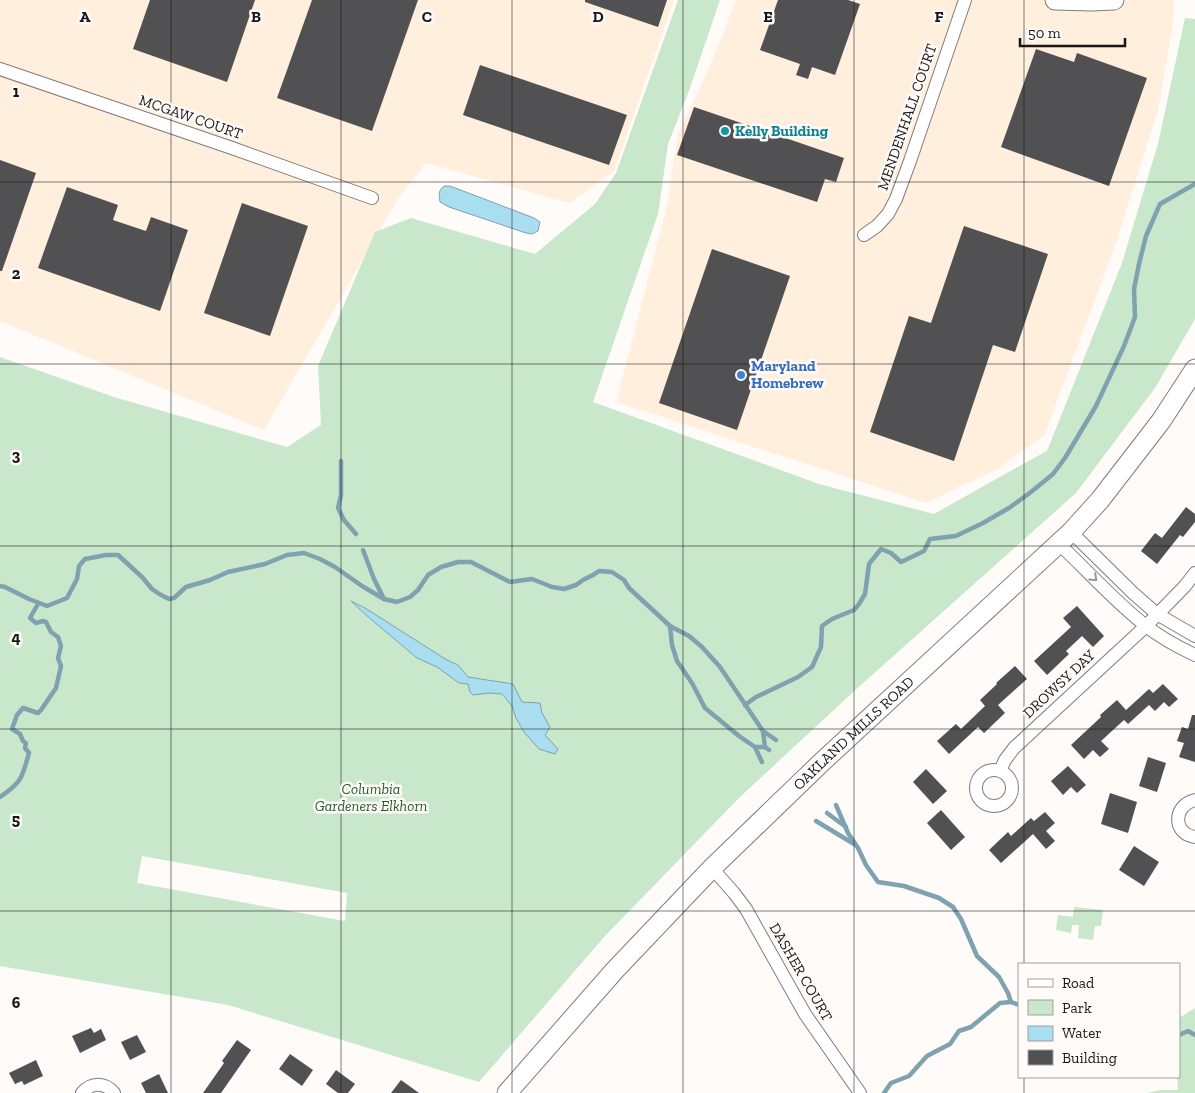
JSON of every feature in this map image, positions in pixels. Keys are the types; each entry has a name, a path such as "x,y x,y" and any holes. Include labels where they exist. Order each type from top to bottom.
{"street":[{"name":"MENDENHALL COURT","path":"864,235 877,226 888,214 896,199 965,0"},
{"path":"1055,0 1114,0"},
{"name":"MCGAW COURT","path":"0,69 372,198"},
{"name":"OAKLAND MILLS ROAD","path":"507,1093 614,970 712,868 823,761 1065,538 1100,500 1161,421 1195,369"},
{"path":"1065,538 1157,614 1195,636"},
{"path":"1065,538 1122,605 1146,626 1195,655"},
{"name":"DROWSY DAY","path":"1000,771 1014,748 1146,626 1195,573"},
{"path":"1195,800 1186,803 1180,810 1178,817 1179,825 1183,832 1195,837"},
{"name":"DASHER COURT","path":"712,868 746,909 804,1014 860,1093"},
{"path":"82,1093 97,1084 109,1088 114,1093"}],"shaded area":[{"path":"0,0 674,0 614,171 569,203 426,163 396,202 264,430 0,321"},
{"path":"736,0 1174,0 1173,23 1158,110 1115,246 1044,436 997,469 926,503 616,402 667,206 678,135 713,59"}],"green space":[{"name":"Columbia Gardeners Elkhorn","path":"678,0 720,0 690,88 668,144 658,214 593,402 819,484 934,514 1047,451 1122,263 1158,144 1185,18 1195,19 1195,319 1155,388 1076,493 852,693 739,798 604,937 479,1082 228,1005 0,966 0,357 114,397 287,447 321,425 318,366 375,232 411,218 535,254 595,204 616,173","holes":["142,856 347,893 345,921 137,883"]},
{"path":"1074,907 1103,910 1101,926 1095,926 1093,940 1078,938 1079,925 1072,925 1071,933 1056,930 1058,915 1073,917"},
{"path":"1195,1008 1195,1093 1147,1093 1160,1090 1178,1090 1177,1078 1180,1078 1180,1017"}],"water":[{"path":"444,186 450,186 534,218 540,222 538,231 532,234 526,233 449,207 440,202 439,193"},
{"path":"351,601 458,665 468,677 513,684 522,702 540,703 542,713 550,727 545,735 558,749 555,754 539,749 524,732 512,706 502,694 473,695 468,684 459,683 437,667 417,658"}],"building":[{"path":"150,0 255,0 227,82 133,49"},
{"path":"312,0 418,0 372,131 277,98"},
{"path":"585,0 667,0 658,27 585,2"},
{"path":"778,0 848,0 860,4 835,75 812,67 808,79 796,75 800,64 760,50"},
{"path":"1036,49 1074,62 1077,53 1147,78 1109,186 1001,147"},
{"path":"480,65 627,115 609,165 463,115"},
{"name":"Kelly Building","path":"694,107 844,158 836,182 825,179 817,202 677,155"},
{"path":"0,160 36,173 2,271 0,271"},
{"path":"67,187 118,205 113,220 146,231 151,217 188,230 160,311 38,268"},
{"path":"242,203 308,226 270,336 204,313"},
{"path":"964,226 1048,254 1015,352 993,345 954,461 870,432 909,316 931,323"},
{"path":"712,249 790,276 737,430 659,403"},
{"path":"1186,507 1195,514 1195,522 1183,537 1180,535 1157,564 1141,551 1155,533 1162,538"},
{"path":"1077,606 1104,636 1093,647 1082,636 1066,651 1069,654 1047,675 1034,661 1071,627 1063,618"},
{"path":"1015,666 1027,679 998,705 1005,713 984,733 978,727 949,754 937,741 956,724 961,729 985,706 980,700"},
{"path":"1163,684 1178,699 1169,707 1164,702 1155,711 1149,705 1128,724 1124,720 1101,741 1109,749 1100,757 1093,750 1084,759 1071,745 1117,700 1126,710 1149,689 1153,693"},
{"path":"1192,715 1195,715 1195,762 1179,757 1184,743 1177,741 1182,727 1188,729"},
{"path":"1148,757 1166,763 1157,792 1139,786"},
{"path":"1068,766 1086,785 1077,793 1071,787 1063,795 1051,781"},
{"path":"926,769 947,791 933,804 913,782"},
{"path":"1110,793 1137,802 1128,833 1101,824"},
{"path":"941,810 965,837 951,850 927,823"},
{"path":"1045,812 1055,823 1046,831 1055,841 1046,849 1033,834 1001,863 989,850 1008,832 1011,836 1031,818 1034,821"},
{"path":"1134,846 1159,862 1144,886 1119,870"},
{"path":"91,1028 94,1033 101,1029 106,1040 80,1053 72,1036"},
{"path":"137,1035 146,1052 130,1060 121,1042"},
{"path":"237,1040 251,1050 221,1093 203,1093 224,1063 222,1061"},
{"path":"290,1054 313,1070 302,1086 279,1069"},
{"path":"36,1060 43,1076 24,1085 22,1081 15,1084 9,1073"},
{"path":"336,1070 355,1084 348,1093 338,1093 326,1084"},
{"path":"159,1074 168,1093 146,1093 141,1083"},
{"path":"401,1080 419,1093 391,1093"}],"waterway":[{"path":"745,705 756,697 798,677 812,667 821,647 822,626 832,619 854,610 859,604 865,594 869,564 881,549 891,553 901,562 924,551 930,539 956,536 1009,508 1053,474 1065,458 1096,406 1124,346 1135,317 1134,289 1146,236 1160,204 1195,184"},
{"path":"341,461 341,495 338,508 344,520 356,534"},
{"path":"363,550 384,599"},
{"path":"0,586 47,606 67,598 77,579 79,566 85,559 106,555 118,555 152,589 169,599 174,598 186,587 228,572 265,564 287,555 304,553 335,567 384,599 397,602 410,597 418,590 428,575 441,567 458,562 471,562 510,582 532,579 552,587 564,589 576,585 599,571 612,572 624,580 629,588 670,626 689,636 702,647 720,667 763,731 776,740"},
{"path":"0,797 20,779 29,753 25,748 26,743 20,734 12,729 17,715 23,708 38,713 41,710 56,688 61,666 58,658 61,646 58,637 51,632 46,622 36,623 30,618 38,604"},
{"path":"670,626 672,645 677,661 692,683 705,708 755,747"},
{"path":"763,731 765,747 769,750"},
{"path":"762,762 755,747 765,747"},
{"path":"836,805 848,833 878,882 904,886 939,898 953,907 961,919 977,956 999,977 1011,1002 1018,1005"},
{"path":"827,813 846,827"},
{"path":"816,821 854,844"},
{"path":"884,1093 891,1083 909,1076 927,1056 950,1044 959,1031 971,1027 1000,1003 1011,1002"},
{"path":"1180,1035 1188,1031 1195,1035"}],"place":[{"name":"Kelly Building","path":"725,131"},
{"name":"Maryland Homebrew","path":"741,375"}]}
